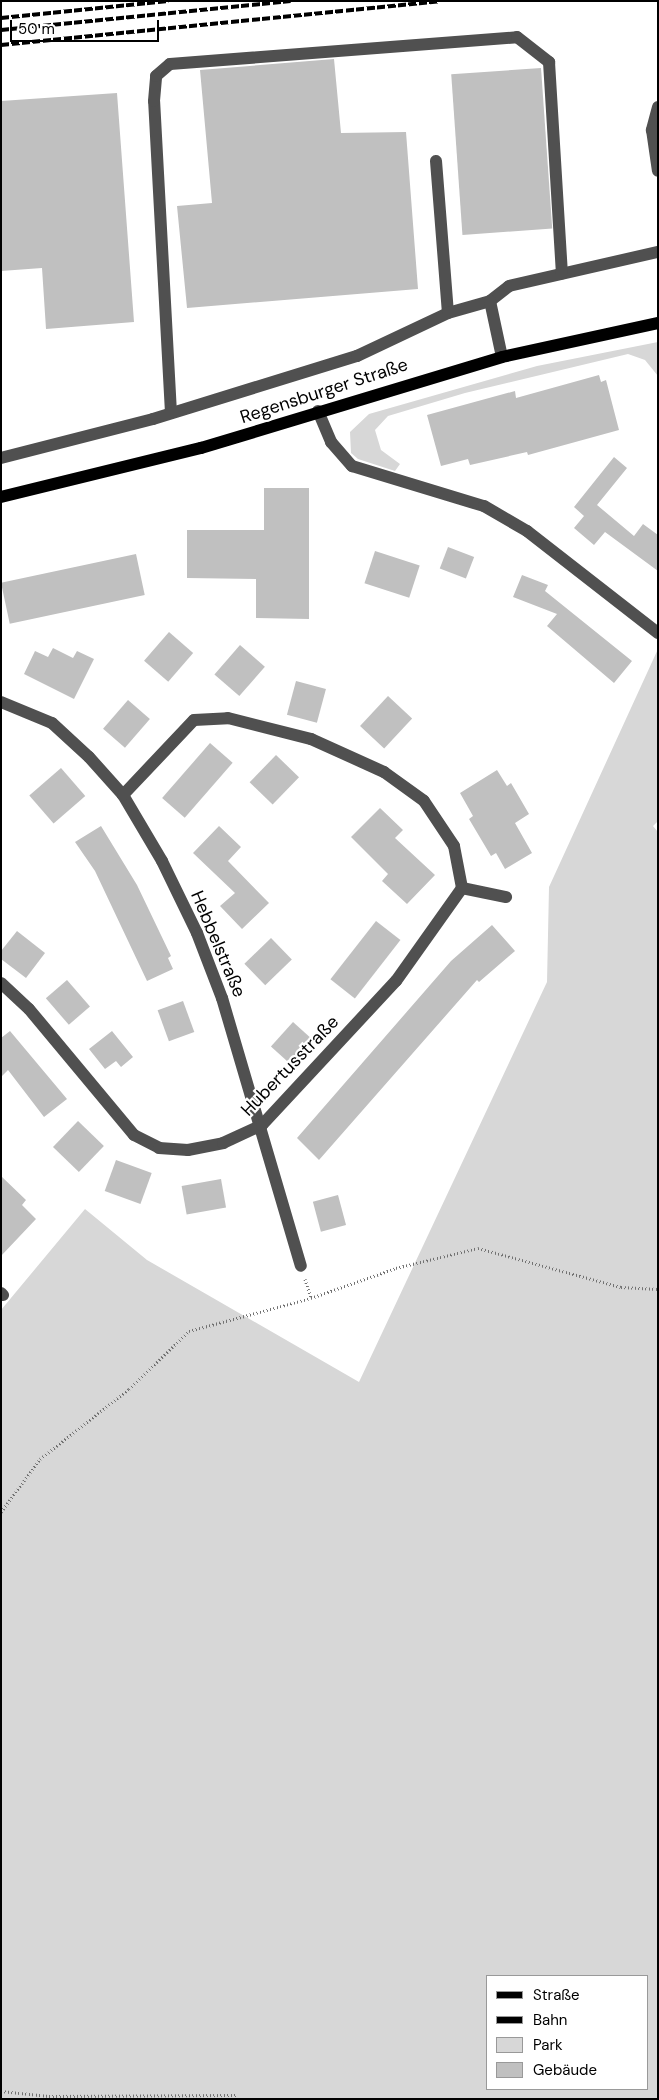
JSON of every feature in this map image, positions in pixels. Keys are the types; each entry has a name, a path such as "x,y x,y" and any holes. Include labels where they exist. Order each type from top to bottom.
{"main road":[{"name":"Regensburger Straße","path":"1,497 182,453 502,356 658,322"}],"street":[{"path":"171,413 154,101 156,76 170,64 517,37 549,62 562,274"},
{"path":"658,107 652,130 658,171"},
{"path":"436,161 448,313"},
{"path":"1,458 171,413 357,356 448,313 490,301 509,286 657,251"},
{"path":"490,301 502,356"},
{"path":"318,411 331,442 352,466 484,506 527,531 658,633"},
{"name":"Hebbelstraße","path":"1,702 52,723 123,795 197,933 239,1046 301,1266"},
{"path":"123,795 194,720 228,718 311,739 384,772 424,800 454,846 462,888 506,897"},
{"name":"Hubertusstraße","path":"1,983 29,1009 134,1135 159,1148 188,1150 223,1143 262,1125 396,981 462,888"}],"path":[{"path":"1,1511 40,1459 129,1389 189,1331 310,1298 396,1268 478,1248 622,1287 658,1289"},
{"path":"301,1266 310,1298"},
{"path":"1,2091 49,2096 238,2095"}],"green space":[{"path":"658,342 658,376 645,360 628,354 465,393 388,416 375,430 381,450 400,464 395,471 358,459 351,453 350,432 369,414 537,366"},
{"path":"658,649 658,821 653,826 658,832 658,2099 1,2099 1,1310 85,1209 147,1260 359,1382 547,982 549,887"}],"building":[{"path":"334,59 341,133 406,132 418,289 187,308 177,206 212,203 200,70"},
{"path":"541,68 552,229 462,235 451,74"},
{"path":"117,93 134,322 46,329 42,268 1,271 1,101"},
{"path":"599,375 601,382 606,380 619,430 528,455 527,452 470,465 468,459 441,466 427,415 515,391 516,398"},
{"path":"614,457 627,468 597,505 634,536 643,524 658,535 658,571 605,532 594,545 574,528 584,516 574,507"},
{"path":"264,488 309,488 309,619 256,618 256,579 187,578 187,530 264,530"},
{"path":"448,547 474,557 466,579 440,568"},
{"path":"375,551 420,566 409,598 364,583"},
{"path":"136,554 145,595 10,624 1,583"},
{"path":"522,575 548,585 545,591 632,661 614,683 547,626 557,614 513,597"},
{"path":"169,632 193,653 168,682 144,661"},
{"path":"240,645 265,667 239,696 214,674"},
{"path":"53,648 73,658 77,651 94,659 74,699 24,674 35,651 48,657"},
{"path":"296,681 326,689 317,723 287,715"},
{"path":"388,696 412,719 384,748 360,726"},
{"path":"128,700 150,719 125,748 103,729"},
{"path":"210,743 233,763 185,818 162,798"},
{"path":"276,755 299,777 273,805 250,782"},
{"path":"61,768 85,796 54,823 29,796"},
{"path":"497,770 507,786 511,783 529,814 515,823 532,853 505,869 496,853 491,856 469,819 473,816 460,793"},
{"path":"380,808 403,830 395,838 435,875 407,904 382,881 388,874 351,837"},
{"path":"101,826 137,885 171,956 168,958 173,969 147,981 95,871 75,842"},
{"path":"219,826 241,847 228,861 269,903 242,929 220,906 235,893 193,853"},
{"path":"376,921 400,940 355,998 330,979"},
{"path":"492,925 515,951 479,982 477,980 319,1160 297,1138 451,961"},
{"path":"17,931 45,953 26,978 1,959 1,951"},
{"path":"271,938 292,960 265,985 244,964"},
{"path":"67,980 90,1006 69,1025 46,998"},
{"path":"183,1001 194,1032 169,1041 158,1010"},
{"path":"293,1022 314,1041 292,1065 271,1047"},
{"path":"10,1031 67,1099 44,1117 8,1070 1,1077 1,1038"},
{"path":"112,1031 133,1057 121,1067 116,1061 105,1069 89,1049"},
{"path":"78,1121 104,1146 79,1172 53,1147"},
{"path":"116,1160 152,1173 140,1204 105,1191"},
{"path":"1,1176 26,1200 22,1205 36,1219 1,1256"},
{"path":"221,1179 226,1208 187,1215 182,1186"},
{"path":"338,1195 346,1225 321,1232 313,1202"}],"railway":[{"path":"1,18 168,1"},
{"path":"1,30 291,1"},
{"path":"1,45 440,1"}]}
